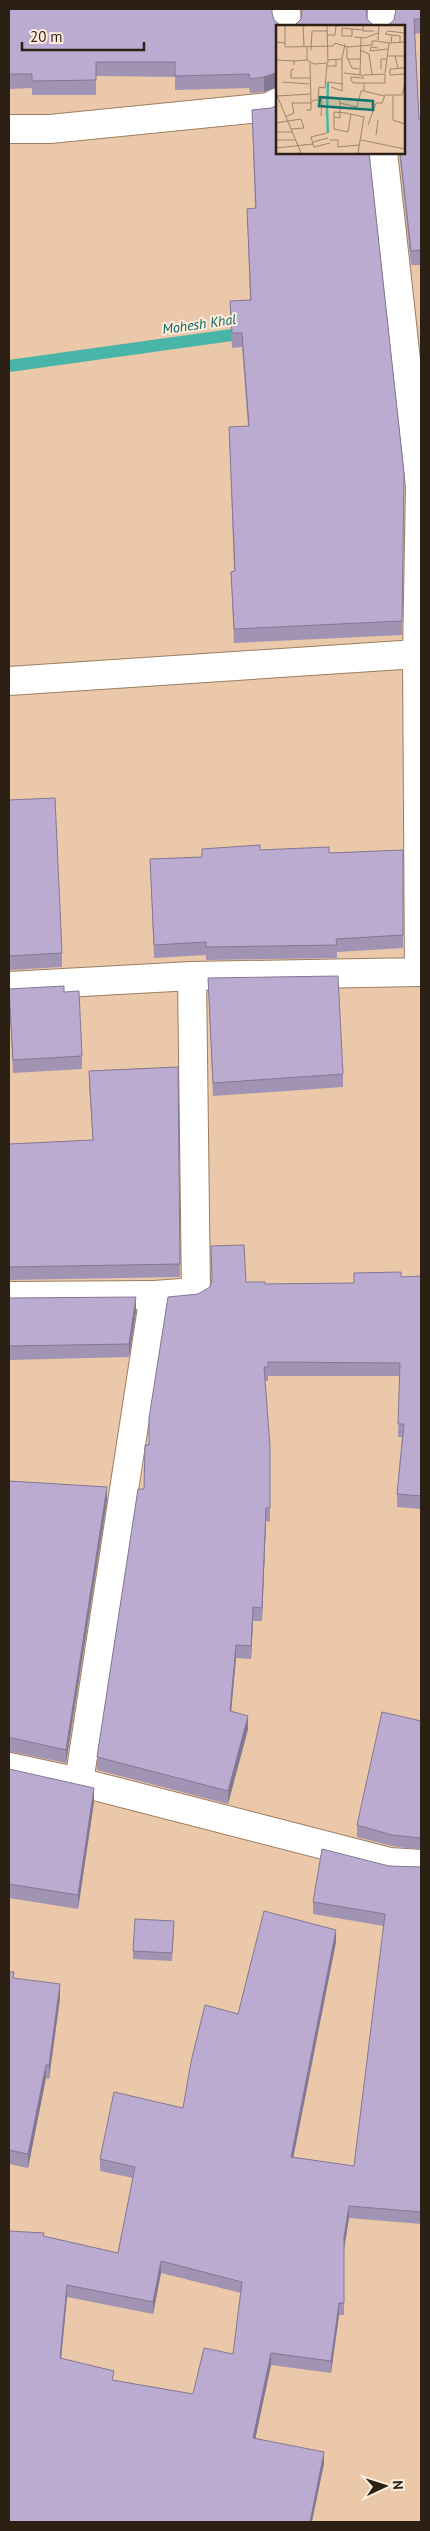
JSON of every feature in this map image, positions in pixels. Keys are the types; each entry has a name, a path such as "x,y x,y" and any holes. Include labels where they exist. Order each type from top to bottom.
{"street":[{"path":"286,9 287,25"},
{"path":"382,9 382,25"},
{"path":"9,129 50,129 269,107 276,103"},
{"path":"9,986 192,976 419,972 417,654 421,487 410,302 383,154"},
{"path":"9,682 417,654"},
{"path":"9,1296 154,1295 196,1292 192,976"},
{"path":"79,1782 154,1295"},
{"path":"9,1767 79,1782 390,1862 420,1858"}],"building":[{"path":"9,9 272,9 274,20 280,25 276,25 276,73 264,77 250,79 249,74 175,76 175,62 96,62 96,80 32,81 32,74 9,74"},
{"path":"302,9 366,9 367,19 375,25 295,25 301,19"},
{"path":"396,9 421,9 421,19 414,19 419,120 421,119 421,250 411,251 400,154 405,154 405,25 388,25 394,20"},
{"path":"276,106 276,154 369,154 404,473 402,621 234,629 231,572 235,571 229,427 249,426 242,333 232,333 230,301 251,300 247,209 256,208 252,110"},
{"path":"55,798 62,953 9,956 9,800"},
{"path":"260,845 260,850 329,847 329,853 403,850 403,935 336,939 337,945 206,947 206,942 154,945 150,859 202,857 202,849"},
{"path":"338,976 343,1074 213,1083 208,978"},
{"path":"64,986 64,992 79,991 82,1056 13,1060 9,989"},
{"path":"178,1067 180,1264 9,1267 9,1144 93,1140 89,1071"},
{"path":"244,1245 246,1282 265,1282 265,1284 354,1283 354,1273 401,1272 401,1277 421,1276 421,1496 397,1494 404,1424 398,1424 400,1363 268,1362 268,1367 264,1367 270,1446 270,1508 266,1508 262,1608 253,1607 251,1646 236,1645 230,1711 248,1716 228,1791 97,1757 138,1489 144,1489 145,1445 149,1445 149,1418 168,1297 198,1294 210,1287 212,1279 211,1246"},
{"path":"136,1297 129,1344 9,1346 9,1298"},
{"path":"9,1481 107,1487 66,1750 9,1738"},
{"path":"382,1712 421,1721 421,1838 392,1835 357,1825"},
{"path":"9,1769 94,1788 78,1895 9,1884"},
{"path":"322,1849 389,1866 421,1867 421,2212 349,2206 344,2237 344,2303 339,2303 331,2361 271,2353 253,2438 324,2452 310,2522 9,2522 9,2231 44,2233 43,2236 118,2253 135,2167 100,2159 114,2092 183,2108 191,2062 205,2005 238,2014 264,1911 336,1930 291,2157 354,2166 385,1914 313,1902","holes":["161,2261 242,2282 233,2354 204,2348 193,2394 112,2380 114,2371 60,2358 67,2285 153,2302"]},
{"path":"135,1919 174,1921 172,1953 133,1951"},
{"path":"9,1972 14,1972 13,1978 60,1984 49,2065 46,2065 28,2154 9,2150"}],"waterway":[{"name":"Mohesh Khal","path":"9,366 246,333"}]}
